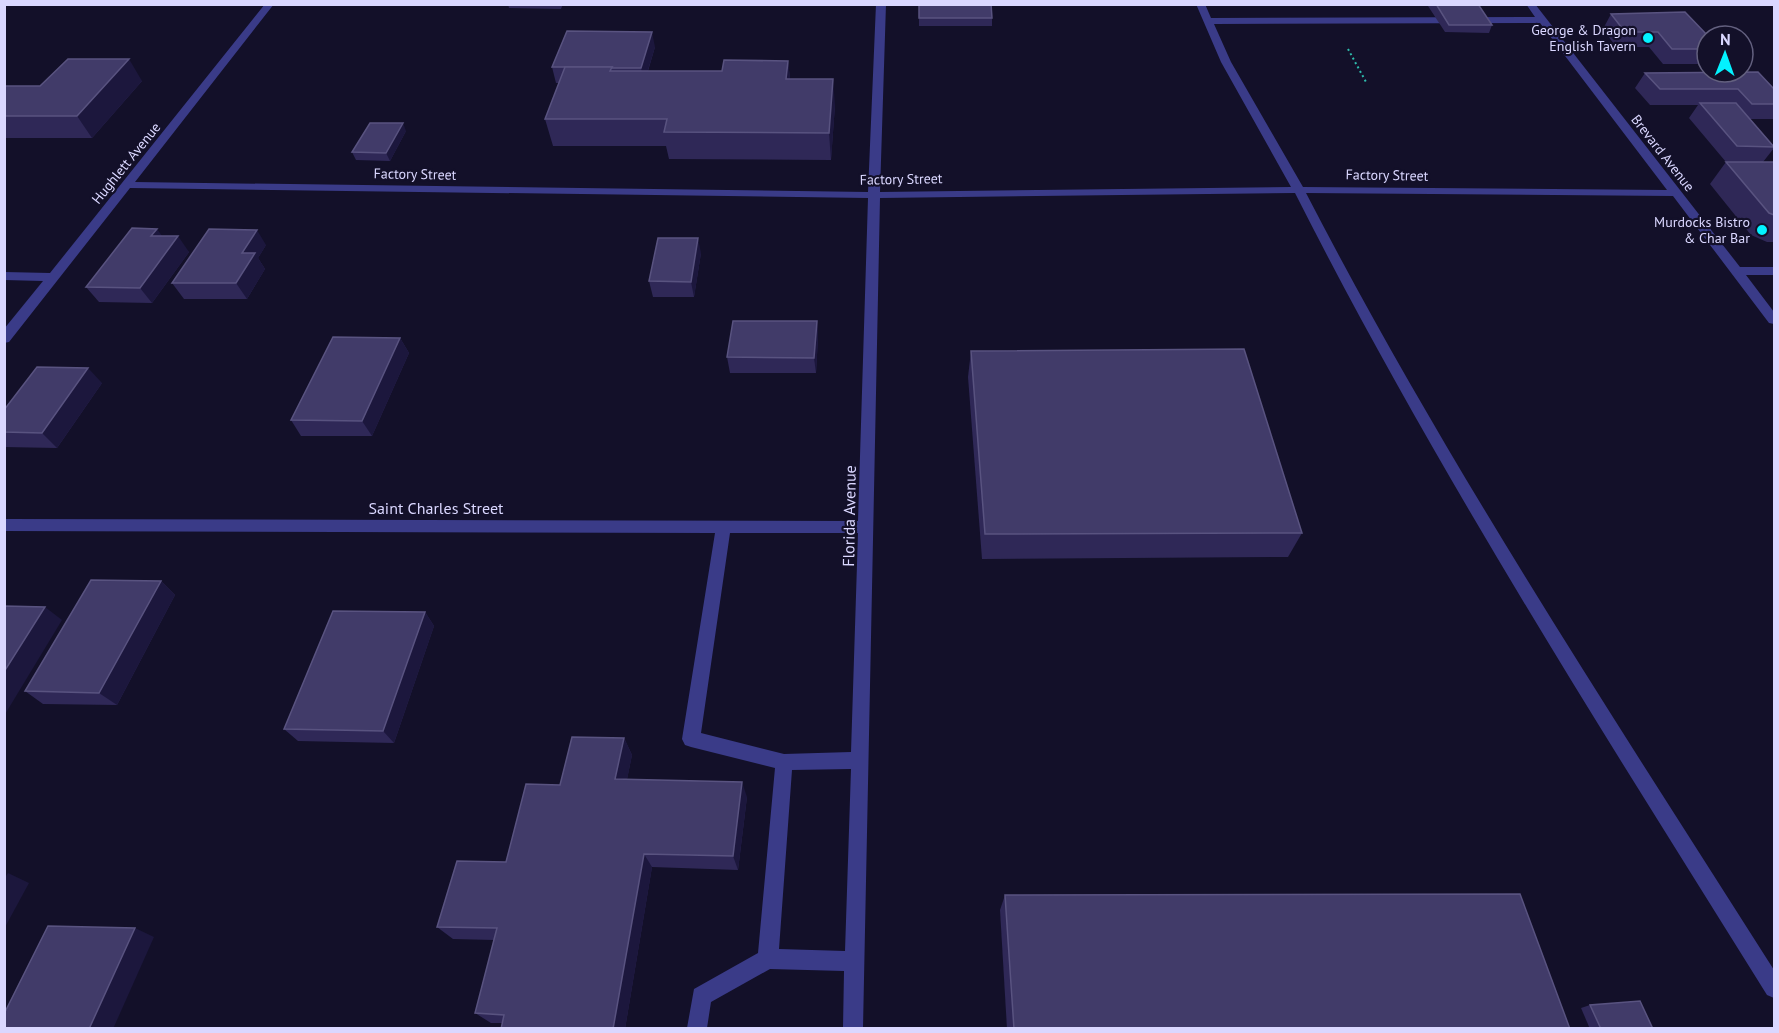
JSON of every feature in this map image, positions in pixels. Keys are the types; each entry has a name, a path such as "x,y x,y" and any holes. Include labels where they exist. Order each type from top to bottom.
{"street":[{"name":"Hughlett Avenue","path":"4,339 270,4"},
{"name":"Florida Avenue","path":"853,1029 881,4"},
{"path":"1200,4 1226,62 1299,190 1357,301 1516,577 1774,988"},
{"name":"Brevard Avenue","path":"1530,4 1774,320"},
{"path":"1208,21 1542,20"},
{"name":"Factory Street","path":"127,185 874,195 1299,190 1675,193"},
{"path":"1737,271 1774,271"},
{"path":"4,276 54,277"},
{"name":"Saint Charles Street","path":"4,525 867,527"},
{"path":"723,527 691,739 784,762 861,760"},
{"path":"768,959 784,762"},
{"path":"698,1029 701,996 768,959 855,960"}],"building":[{"path":"919,4 991,4 992,18 919,18"},
{"path":"1436,4 1478,4 1492,25 1449,25"},
{"path":"1685,12 1696,24 1695,49 1672,49 1658,32 1625,32 1611,14"},
{"path":"567,31 652,32 641,68 552,67"},
{"path":"68,59 129,59 77,116 4,116 4,86 40,86"},
{"path":"724,60 788,61 786,79 833,79 829,133 664,132 667,119 545,119 565,67 612,67 610,71 722,71"},
{"path":"1755,72 1758,72 1774,89 1774,104 1752,104 1738,89 1660,89 1645,73 1695,73 1695,84 1755,84"},
{"path":"1700,103 1736,103 1774,147 1737,146"},
{"path":"370,123 403,123 386,153 352,152"},
{"path":"1726,162 1774,162 1774,215 1769,213"},
{"path":"132,228 157,229 151,236 178,236 140,288 86,287"},
{"path":"209,229 257,230 242,253 255,253 236,283 172,283"},
{"path":"658,238 698,238 691,282 649,281"},
{"path":"733,321 817,321 814,358 727,357"},
{"path":"333,337 400,338 362,421 291,420"},
{"path":"1244,349 1302,533 985,534 971,351"},
{"path":"37,367 88,368 42,433 4,432 4,410"},
{"path":"91,580 161,581 99,693 25,691"},
{"path":"4,606 45,607 4,672"},
{"path":"333,611 425,612 383,731 284,729"},
{"path":"572,737 624,738 615,779 742,782 733,856 644,854 613,1029 501,1029 504,1015 475,1013 497,928 437,927 457,861 506,862 526,784 560,785"},
{"path":"1520,894 1570,1029 1014,1029 1005,895"},
{"path":"48,926 135,928 89,1029 4,1029 4,1014"},
{"path":"1640,1001 1653,1029 1601,1029 1590,1005"}],"place":[{"name":"George & Dragon English Tavern","path":"1648,38"},
{"name":"Murdocks Bistro & Char Bar","path":"1762,230"}]}
